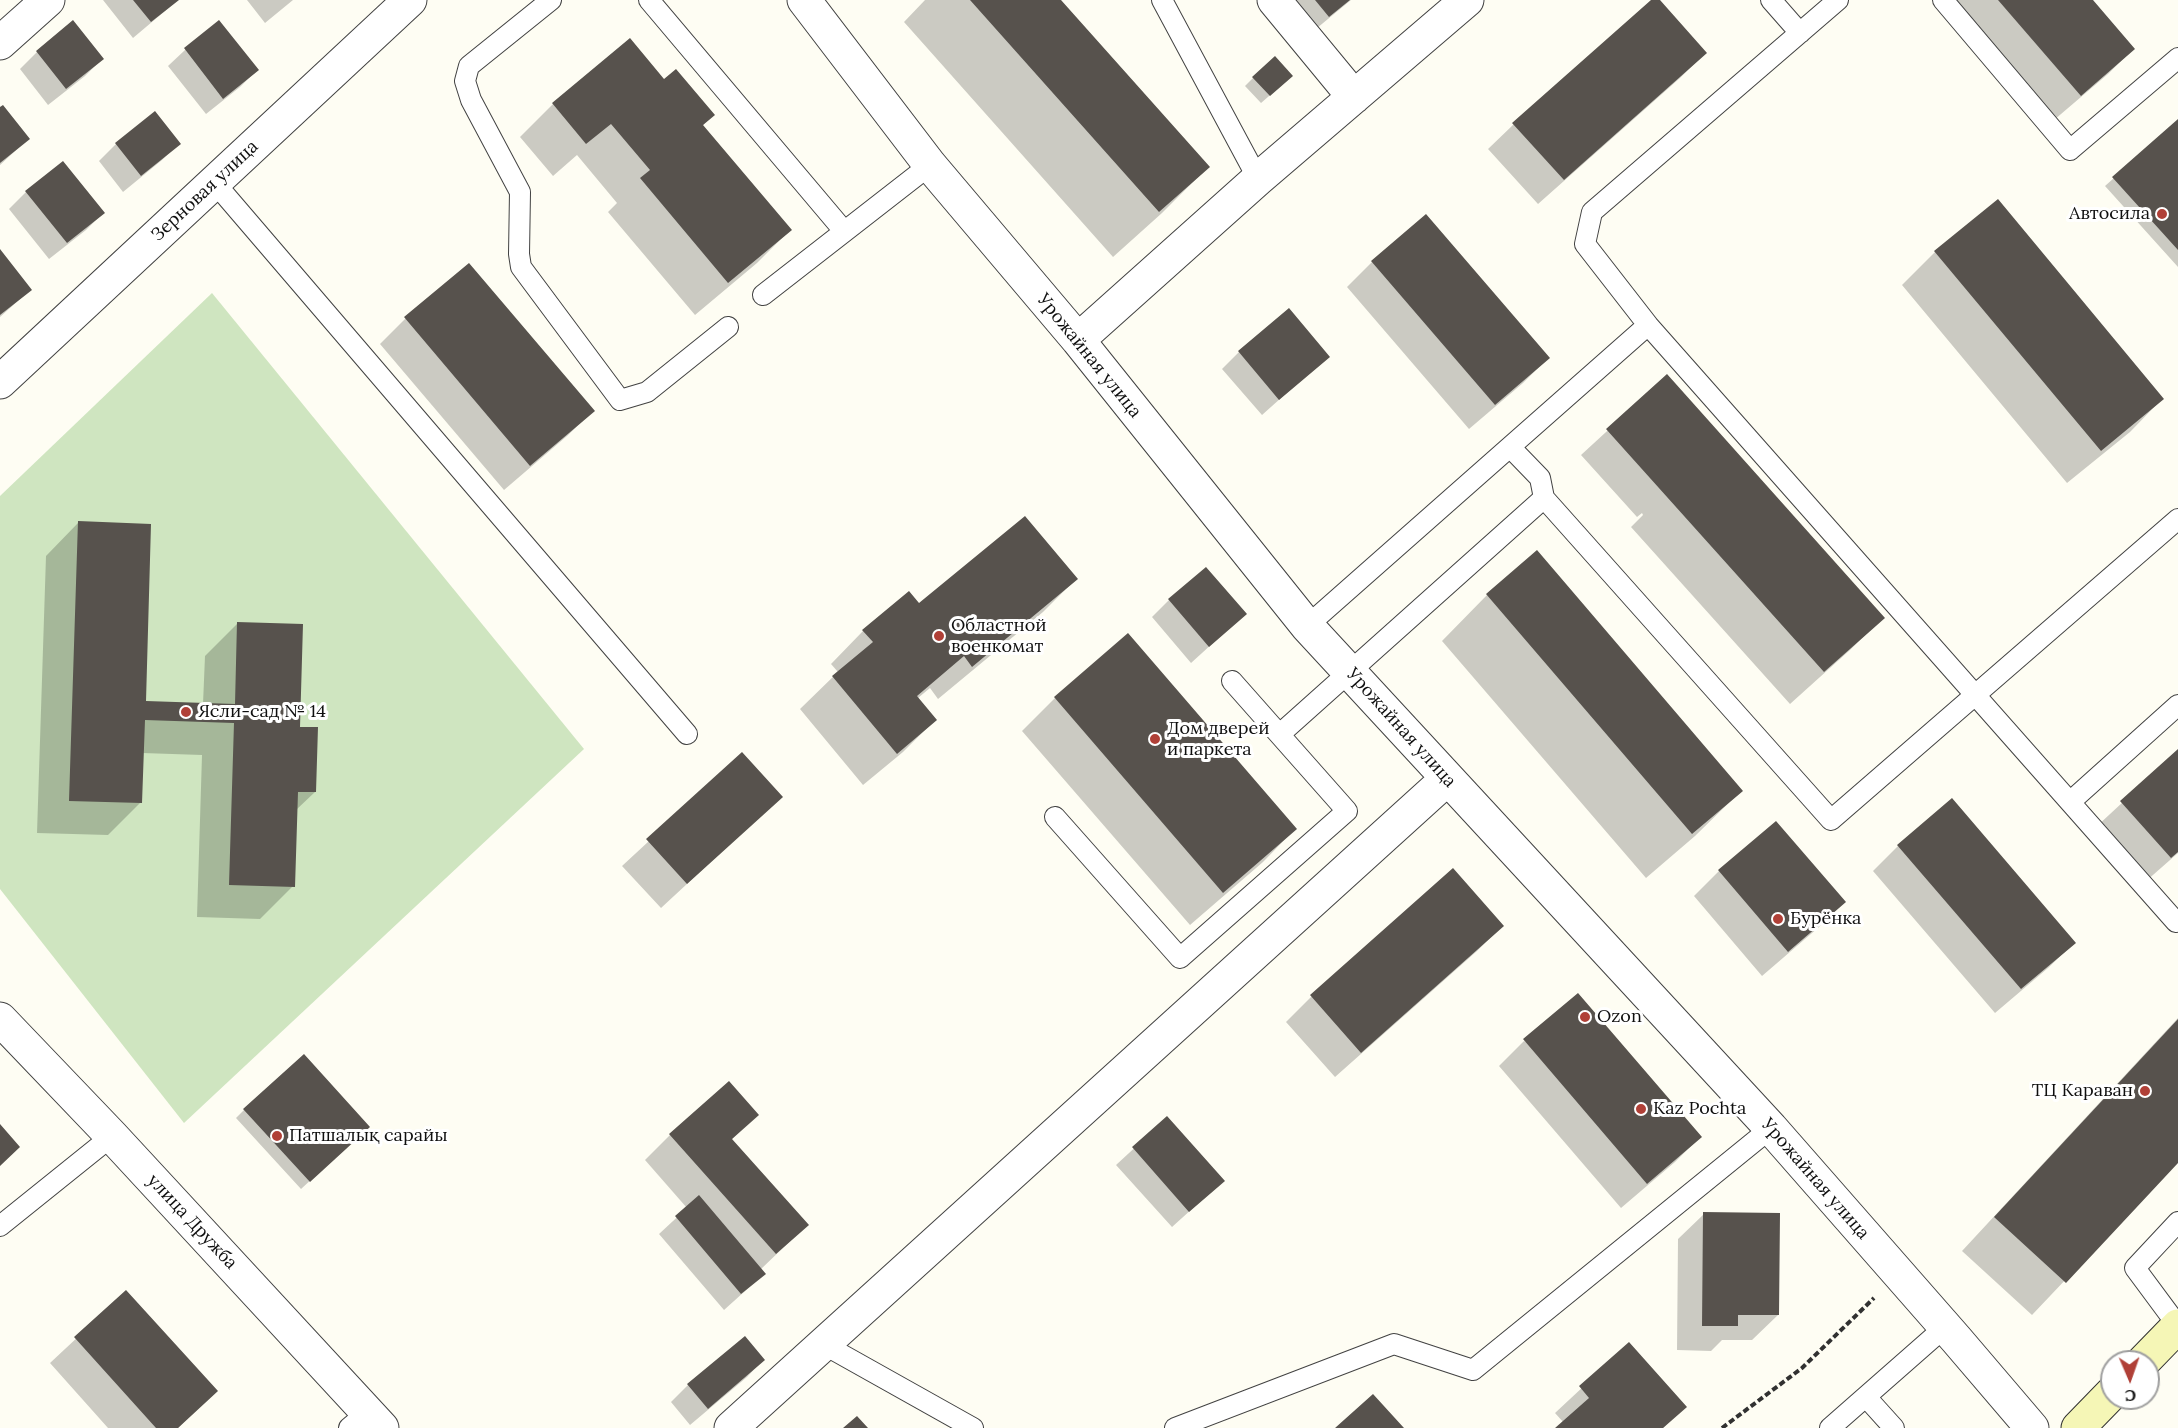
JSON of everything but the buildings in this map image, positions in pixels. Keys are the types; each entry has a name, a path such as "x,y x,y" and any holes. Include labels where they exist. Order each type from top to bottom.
{"main road":[{"path":"2155,1350 2178,1326"},
{"path":"2078,1428 2100,1405"}],"street":[{"path":"0,43 48,0"},
{"name":"Зерновая улица","path":"0,382 410,0"},
{"name":"Урожайная улица","path":"804,0 930,165 1078,340 1307,626 1771,1128 2032,1428"},
{"path":"1274,0 1354,97"},
{"path":"1078,340 1258,179 1467,0"},
{"path":"731,1428 1447,779"},
{"name":"улица Дружба","path":"0,1019 112,1136 366,1423"}],"lane":[{"path":"551,0 468,66 465,81 471,100 520,192 519,254 521,267 620,400 647,392 728,327"},
{"path":"649,0 844,231"},
{"path":"1162,0 1258,179"},
{"path":"1771,0 1800,33"},
{"path":"1838,0 1592,212 1585,243 1648,326 2176,922"},
{"path":"1943,0 2070,150 2178,58"},
{"path":"763,295 930,165"},
{"path":"214,182 687,734"},
{"path":"1307,626 1648,326"},
{"path":"1510,447 1540,478 1544,498 1831,820 2178,519"},
{"path":"1280,734 1544,498"},
{"path":"1055,817 1180,958 1347,811 1232,681"},
{"path":"2070,802 2178,705"},
{"path":"1175,1428 1394,1344 1473,1370 1771,1128"},
{"path":"0,1226 112,1136"},
{"path":"2178,1222 2135,1268 2178,1326"},
{"path":"1830,1428 1945,1327"},
{"path":"823,1344 973,1428"},
{"path":"1866,1397 1894,1428"}],"path":[{"path":"1722,1428 1802,1368 1877,1295"}],"green space":[{"path":"212,293 584,749 184,1123 0,889 0,496"}],"place":[{"name":"Автосила","path":"2162,214"},
{"name":"Областной военкомат","path":"939,636"},
{"name":"Ясли-сад № 14","path":"186,712"},
{"name":"Дом дверей и паркета","path":"1155,739"},
{"name":"Бурёнка","path":"1778,919"},
{"name":"Ozon","path":"1585,1017"},
{"name":"ТЦ Караван","path":"2145,1091"},
{"name":"Kaz Pochta","path":"1641,1109"},
{"name":"Патшалық сарайы","path":"277,1136"}]}
